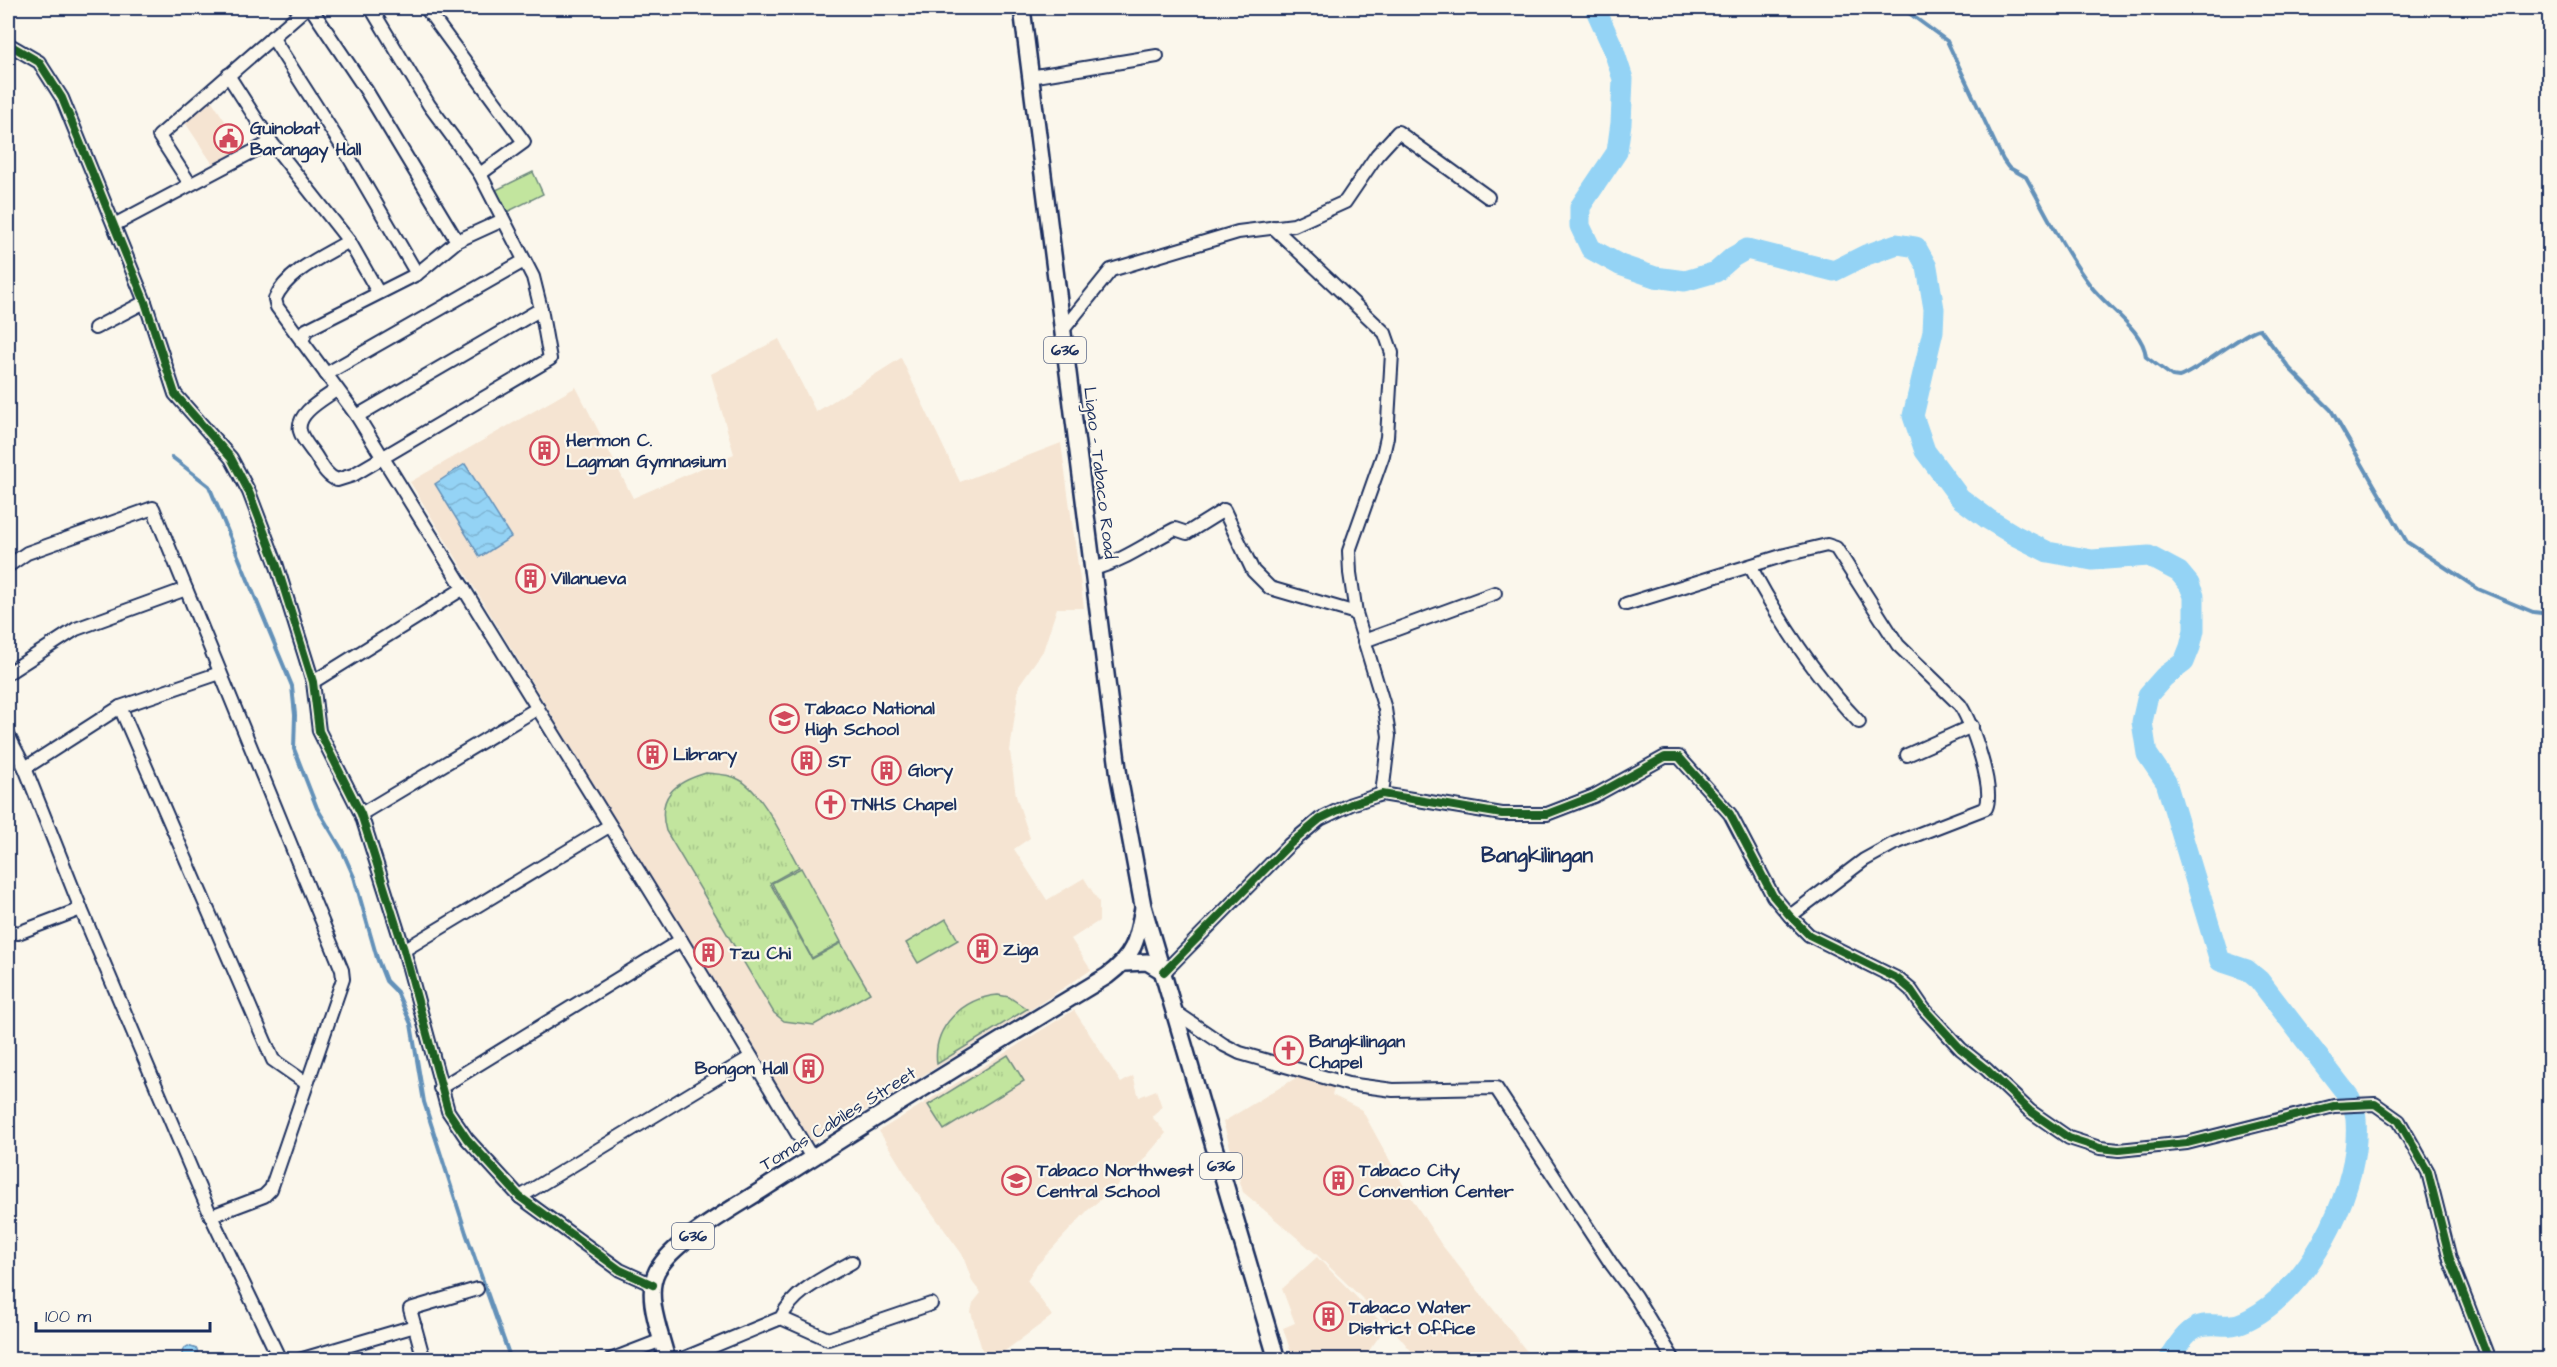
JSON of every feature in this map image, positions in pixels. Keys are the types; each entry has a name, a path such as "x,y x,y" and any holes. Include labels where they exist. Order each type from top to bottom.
{"main road":[{"name":"Ligao - Tabaco Road","path":"1023,8 1119,777 1143,906 1164,972"},
{"name":"Ligao - Tabaco Road","path":"1125,963 1137,937 1143,906"},
{"path":"1125,963 1147,962 1164,972"},
{"name":"Tomas Cabiles Street","path":"652,1285 661,1264 683,1243 812,1158 1125,963"},
{"name":"636","path":"1164,972 1277,1359"},
{"path":"652,1285 662,1340 668,1359"}],"street":[{"path":"190,184 159,136 306,8"},
{"path":"311,8 366,90 457,241"},
{"path":"336,390 304,415 300,423 300,432 323,468 337,480 353,475 550,359 533,277 480,174 429,105 371,8"},
{"path":"426,8 524,142 480,174"},
{"path":"272,37 350,159 417,274"},
{"path":"8,44 39,62 48,72 66,107 146,302 175,394 231,458 249,492 276,563 313,682 319,730 361,813 404,950 448,1111 467,1139 520,1197 620,1270 652,1285"},
{"path":"1030,77 1157,56"},
{"path":"228,75 271,142 349,241 378,292"},
{"path":"1062,331 1111,270 1238,232 1294,225 1345,202 1377,155 1398,132 1488,197"},
{"path":"114,225 271,142"},
{"path":"302,342 306,330 417,274 457,241 503,220"},
{"path":"1273,227 1385,333 1392,353 1385,446 1349,551 1356,613 1385,709 1389,736 1382,794"},
{"path":"349,241 299,271 276,296 276,307 357,416 681,940 812,1158"},
{"path":"326,374 524,261"},
{"path":"95,328 146,302"},
{"path":"357,416 541,309"},
{"path":"8,566 27,553 153,508 342,970 343,979 271,1189 264,1196 211,1216"},
{"path":"1093,569 1113,564 1132,555 1175,529 1187,533 1224,510 1253,571 1270,588 1356,613"},
{"path":"1626,604 1815,547 1827,545 1836,548 1898,645 1960,705 1972,726 1989,794 1986,808 1893,844 1864,860 1790,916"},
{"path":"1750,566 1770,603 1825,683 1859,722"},
{"path":"313,682 464,588"},
{"path":"8,674 76,629 186,589"},
{"path":"1364,641 1495,593"},
{"path":"25,768 120,707 220,673"},
{"path":"120,707 273,1060 306,1083"},
{"path":"361,813 538,708"},
{"path":"1907,755 1972,726"},
{"path":"8,735 25,768 81,909 211,1216 280,1359"},
{"path":"1164,972 1289,845 1320,819 1382,794 1502,814 1547,814 1594,796 1665,757 1679,757 1730,814 1773,896 1809,935 1898,979 1911,990 1924,1009 1961,1049 1986,1068 2030,1111 2069,1138 2100,1148 2119,1150 2162,1147 2187,1143 2334,1106 2375,1104 2399,1121 2428,1172 2450,1259 2489,1359"},
{"path":"404,950 609,826"},
{"path":"8,930 18,933 81,909"},
{"path":"440,1088 681,940"},
{"path":"1174,1011 1224,1045 1240,1053 1348,1084 1393,1090 1496,1088 1612,1265 1635,1296 1674,1359"},
{"path":"520,1197 751,1057"},
{"path":"680,1359 781,1318 798,1295 852,1262"},
{"path":"424,1359 410,1309 477,1289"},
{"path":"781,1318 828,1339 931,1304"},
{"path":"299,1359 415,1326"},
{"path":"610,1359 662,1340"}],"shaded area":[{"path":"208,95 244,150 214,166 182,118"},
{"name":"Tabaco National High School","path":"779,339 816,412 901,358 960,482 1061,443 1084,608 1057,608 1043,651 1019,685 1010,751 1016,796 1030,838 1014,849 1047,900 1084,878 1099,902 1099,921 1071,939 1091,970 1027,1012 812,1143 410,482 576,387 633,498 734,454 711,374"},
{"name":"Tabaco Northwest Central School","path":"1074,1010 1121,1083 1133,1076 1139,1097 1156,1090 1162,1107 1152,1117 1166,1133 1134,1171 1088,1210 1036,1266 1027,1280 1052,1316 994,1359 985,1360 971,1312 973,1303 981,1293 973,1283 962,1254 914,1188 879,1131"},
{"path":"1299,1076 1335,1086 1332,1095 1362,1110 1405,1188 1441,1244 1533,1359 1418,1359 1387,1322 1315,1253 1243,1192 1223,1122"},
{"path":"1317,1257 1386,1327 1363,1359 1293,1359 1283,1328 1295,1323 1282,1289"}],"green space":[{"path":"533,172 543,194 503,214 492,192"},
{"path":"706,773 727,775 738,779 756,794 765,806 799,867 770,883 812,959 841,943 870,993 814,1025 784,1021 774,1013 666,831 664,808 671,792 685,781"},
{"path":"801,868 841,942 812,958 772,883"},
{"path":"946,919 958,940 918,963 906,943"},
{"path":"998,995 1009,997 1027,1009 937,1064 940,1038 952,1017 973,1002"},
{"path":"1008,1055 1024,1081 944,1130 928,1105"}],"water":[{"path":"465,464 511,537 480,557 435,484"},
{"path":"188,1346 197,1349 199,1359 181,1359 183,1349"}],"waterway":[{"path":"1595,8 1613,48 1623,79 1617,152 1580,207 1580,226 1591,249 1620,265 1655,277 1685,281 1716,272 1733,257 1747,249 1834,271 1866,255 1897,244 1916,247 1927,267 1934,309 1933,331 1913,416 1925,451 1960,498 1988,519 2048,552 2092,560 2149,556 2179,572 2189,584 2194,596 2194,630 2190,647 2184,662 2164,677 2148,695 2142,722 2147,754 2166,782 2220,961 2247,970 2259,980 2350,1098 2356,1117 2356,1145 2351,1173 2342,1200 2316,1253 2299,1277 2280,1297 2246,1321 2235,1325 2208,1325 2195,1328 2184,1338 2169,1360"},
{"path":"1902,8 1947,41 2003,160 2008,167 2026,177 2072,259 2097,293 2139,337 2146,357 2172,376 2179,377 2254,330 2260,329 2290,369 2331,410 2407,542 2478,589 2533,612 2550,614"},
{"path":"172,457 209,486 292,686 295,715 294,749 317,808 342,850 354,877 377,958 386,981 397,992 411,1024 424,1102 466,1233 511,1360"}],"cycle path":[{"path":"8,44 39,62 62,98 145,302 175,394 231,458 249,492 276,563 313,682 319,731 361,814 404,950 448,1111 467,1139 520,1197 620,1270 653,1285"},
{"path":"1164,972 1289,845 1320,819 1351,804 1382,794 1502,814 1547,814 1594,796 1665,757 1679,757 1730,814 1773,896 1809,935 1898,979 1911,990 1924,1009 1961,1049 1986,1069 2030,1111 2069,1138 2100,1148 2119,1150 2187,1143 2334,1106 2375,1104 2399,1121 2428,1172 2450,1259 2489,1360"}],"place":[{"name":"Guinobat Barangay Hall","path":"229,138"},
{"name":"Hermon C. Lagman Gymnasium","path":"545,450"},
{"name":"Villanueva","path":"530,578"},
{"name":"Tabaco National High School","path":"784,718"},
{"name":"Library","path":"652,754"},
{"name":"ST","path":"807,761"},
{"name":"Glory","path":"887,770"},
{"name":"TNHS Chapel","path":"830,804"},
{"name":"Ziga","path":"982,949"},
{"name":"Tzu Chi","path":"709,953"},
{"name":"Bangkilingan Chapel","path":"1288,1051"},
{"name":"Bongon Hall","path":"809,1068"},
{"name":"Tabaco Northwest Central School","path":"1016,1180"},
{"name":"Tabaco City Convention Center","path":"1338,1180"},
{"name":"Tabaco Water District Office","path":"1328,1317"}],"district":[{"name":"Bangkilingan","path":"1537,855"}]}
